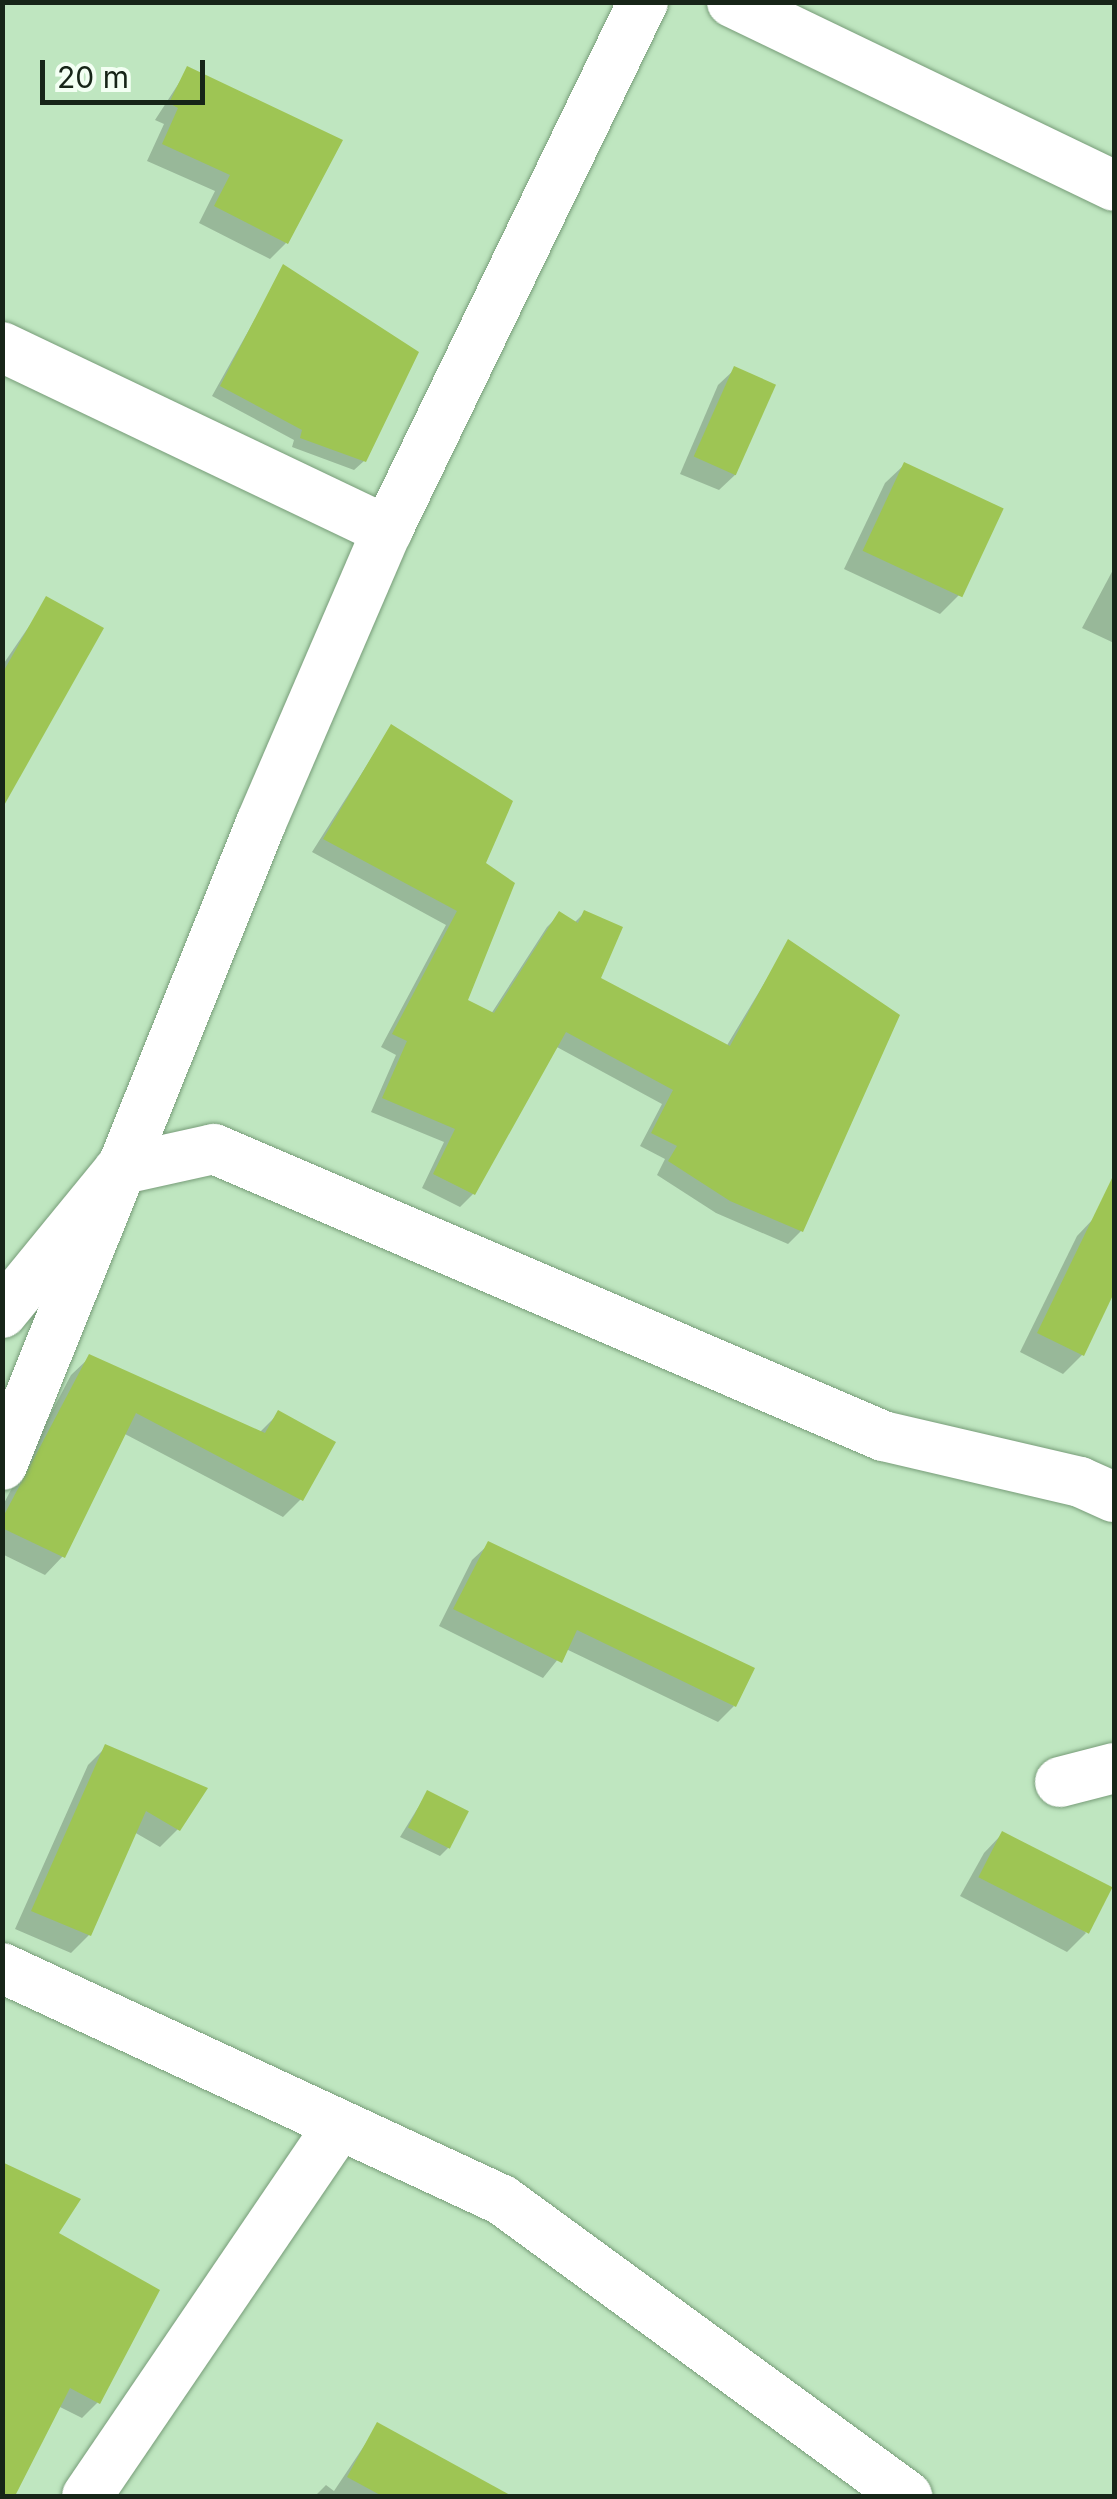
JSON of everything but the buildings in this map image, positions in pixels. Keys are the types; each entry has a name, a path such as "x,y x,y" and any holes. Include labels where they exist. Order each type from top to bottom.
{"street":[{"path":"2,1465 119,1170 387,532 643,2"},
{"path":"732,2 1114,186"},
{"path":"2,347 387,532"},
{"path":"2,1313 119,1170 214,1149 883,1436 1080,1482 1114,1497"},
{"path":"1060,1782 1114,1768"},
{"path":"2,1968 502,2200 907,2496"},
{"path":"87,2496 338,2126"}]}
